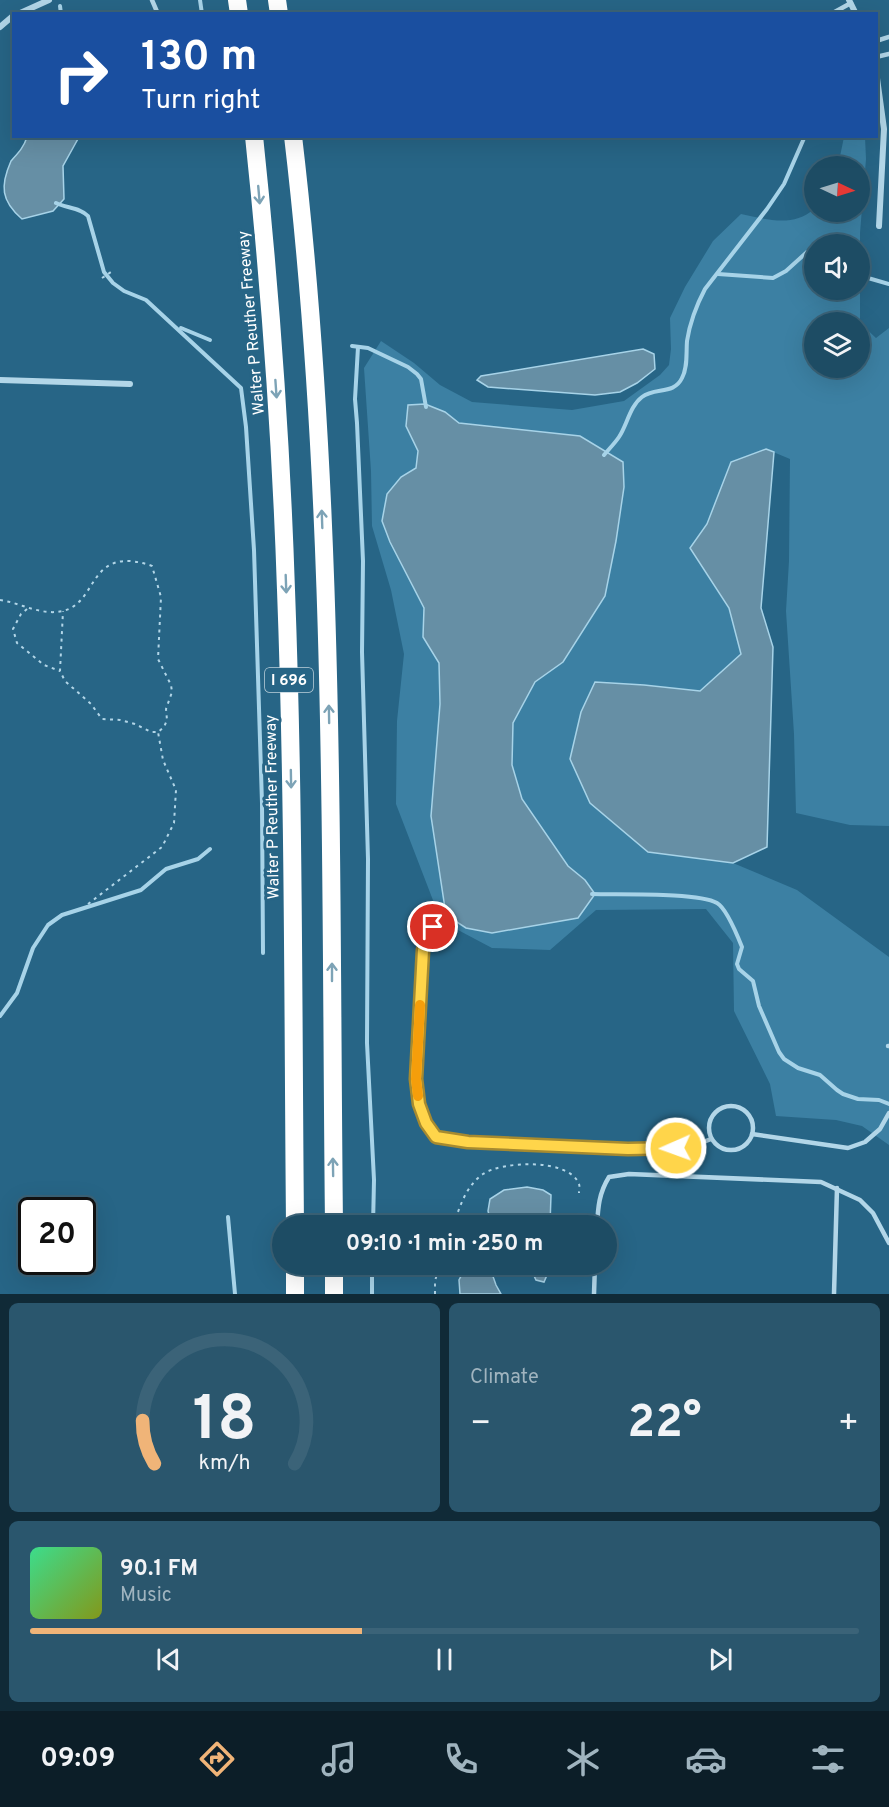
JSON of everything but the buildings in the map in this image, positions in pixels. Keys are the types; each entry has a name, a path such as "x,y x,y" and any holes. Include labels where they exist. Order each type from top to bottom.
{"highway":[{"name":"Walter P Reuther Freeway","path":"254,138 275,380 286,588 291,749 295,1215"},
{"name":"I 696","path":"293,138 317,422 328,659 334,1215"},
{"path":"295,1275 295,1294"},
{"path":"334,1275 334,1294"}],"street":[{"path":"22,12 49,0"},
{"path":"0,27 12,17"},
{"path":"878,86 884,129 879,226"},
{"path":"881,191 889,192"},
{"path":"0,380 130,384"}],"lane":[{"path":"834,12 850,1"},
{"path":"433,927 423,950 416,1079 419,1104 426,1123 436,1137 468,1142 628,1149 695,1146 711,1139"},
{"path":"727,1106 734,1106 746,1112 753,1124 752,1134 745,1145 730,1150 711,1139 709,1132 711,1118 727,1106"},
{"path":"752,1134 848,1148 865,1142 880,1129 889,1113"},
{"path":"597,1215 598,1202 609,1177 629,1174 820,1182 860,1200 873,1213 889,1243"},
{"path":"834,1294 837,1188"},
{"path":"594,1294 595,1275"}],"path":[{"path":"102,278 111,272"},
{"path":"0,600 41,611 63,611 75,605 83,597 104,567 118,561 145,563 152,567 161,597 158,659 171,685 172,692 166,709 167,720 164,728 158,732 151,732 120,720 102,719 92,704 65,681 60,671 63,611"},
{"path":"28,608 21,614 13,628 17,643 44,665 60,671"},
{"path":"88,904 162,847 174,823 176,790 163,760 158,732"},
{"path":"457,1215 466,1191 483,1174 497,1167 531,1163 563,1170 573,1176 579,1184 579,1193"},
{"path":"435,1294 437,1275"}],"shaded area":[{"path":"26,138 78,138 63,166 64,199 53,211 22,219 6,199 4,186 11,161"},
{"path":"844,138 865,138 866,156 840,156"},
{"path":"741,214 779,220 797,219 804,216 804,222 861,222 860,234 804,234 804,300 860,300 860,312 804,312 804,378 870,378 870,332 876,338 889,328 889,826 850,825 796,813 794,734 786,611 790,459 766,449 731,462 707,525 690,548 729,608 741,654 700,691 595,683 648,852 733,863 797,890 889,957 889,1145 862,1126 836,1120 776,1116 770,1084 734,1011 733,943 706,909 596,910 550,950 492,948 441,921 396,804 397,721 404,654 391,590 372,526 364,368 381,341 414,363 440,385 472,402 572,410 624,401 660,375 669,365 670,318 685,287 713,241","holes":["425,404 445,412 459,423 580,436 623,462 624,487 605,596 563,662 535,682 513,723 512,765 522,799 568,866 585,880 578,918 492,933 446,915 431,816 440,704 439,663 423,637 424,608 390,542 401,477 416,469 418,451 406,426 408,406"]},
{"path":"643,349 654,354 655,369 637,383 620,392 595,395 488,387 477,380 481,376"},
{"path":"425,404 445,412 459,423 580,436 623,462 624,487 605,596 563,662 535,682 513,723 512,765 522,799 568,866 585,880 595,894 578,918 492,933 466,928 446,915 431,816 440,704 439,663 423,637 424,608 390,542 382,521 387,494 401,477 416,468 418,451 406,426 408,405"},
{"path":"766,449 774,452 761,608 773,647 767,847 733,863 648,852 590,803 570,759 581,712 595,682 700,691 741,654 729,608 690,548 707,524 731,462"},
{"path":"527,1187 543,1190 551,1195 550,1215 489,1215 490,1199 504,1190"},
{"path":"462,1275 492,1275 501,1294 460,1294 459,1280"},
{"path":"534,1275 547,1275 544,1282 536,1280"}],"waterway":[{"path":"200,0 202,12"},
{"path":"60,6 61,12"},
{"path":"604,455 619,437 632,410 642,397 669,389 679,383 686,365 690,327 705,289 784,184 804,138"},
{"path":"56,203 81,211 88,216 104,272 113,283 124,291 146,300 241,388 246,427 254,550 262,803 263,953"},
{"path":"718,274 773,278 786,271 804,255"},
{"path":"870,279 889,284"},
{"path":"181,328 210,340"},
{"path":"352,346 368,348 408,367 417,374 421,379 426,407"},
{"path":"358,347 355,399 363,561 362,652 368,859 367,1043 374,1180 373,1215"},
{"path":"0,1016 17,993 33,948 48,925 62,915 141,890 166,869 198,859 210,849"},
{"path":"592,894 693,897 717,903 728,916 735,930 742,947 737,964 739,969 753,981 759,1006 784,1059 798,1068 820,1075 843,1094 889,1104"},
{"path":"228,1217 235,1294"},
{"path":"372,1275 372,1294"}],"slow traffic":[{"path":"418,1096 416,1079 420,1005"}],"route":[{"path":"433,927 423,950 416,1079 419,1104 426,1123 436,1137 468,1142 628,1149 676,1148"}]}
